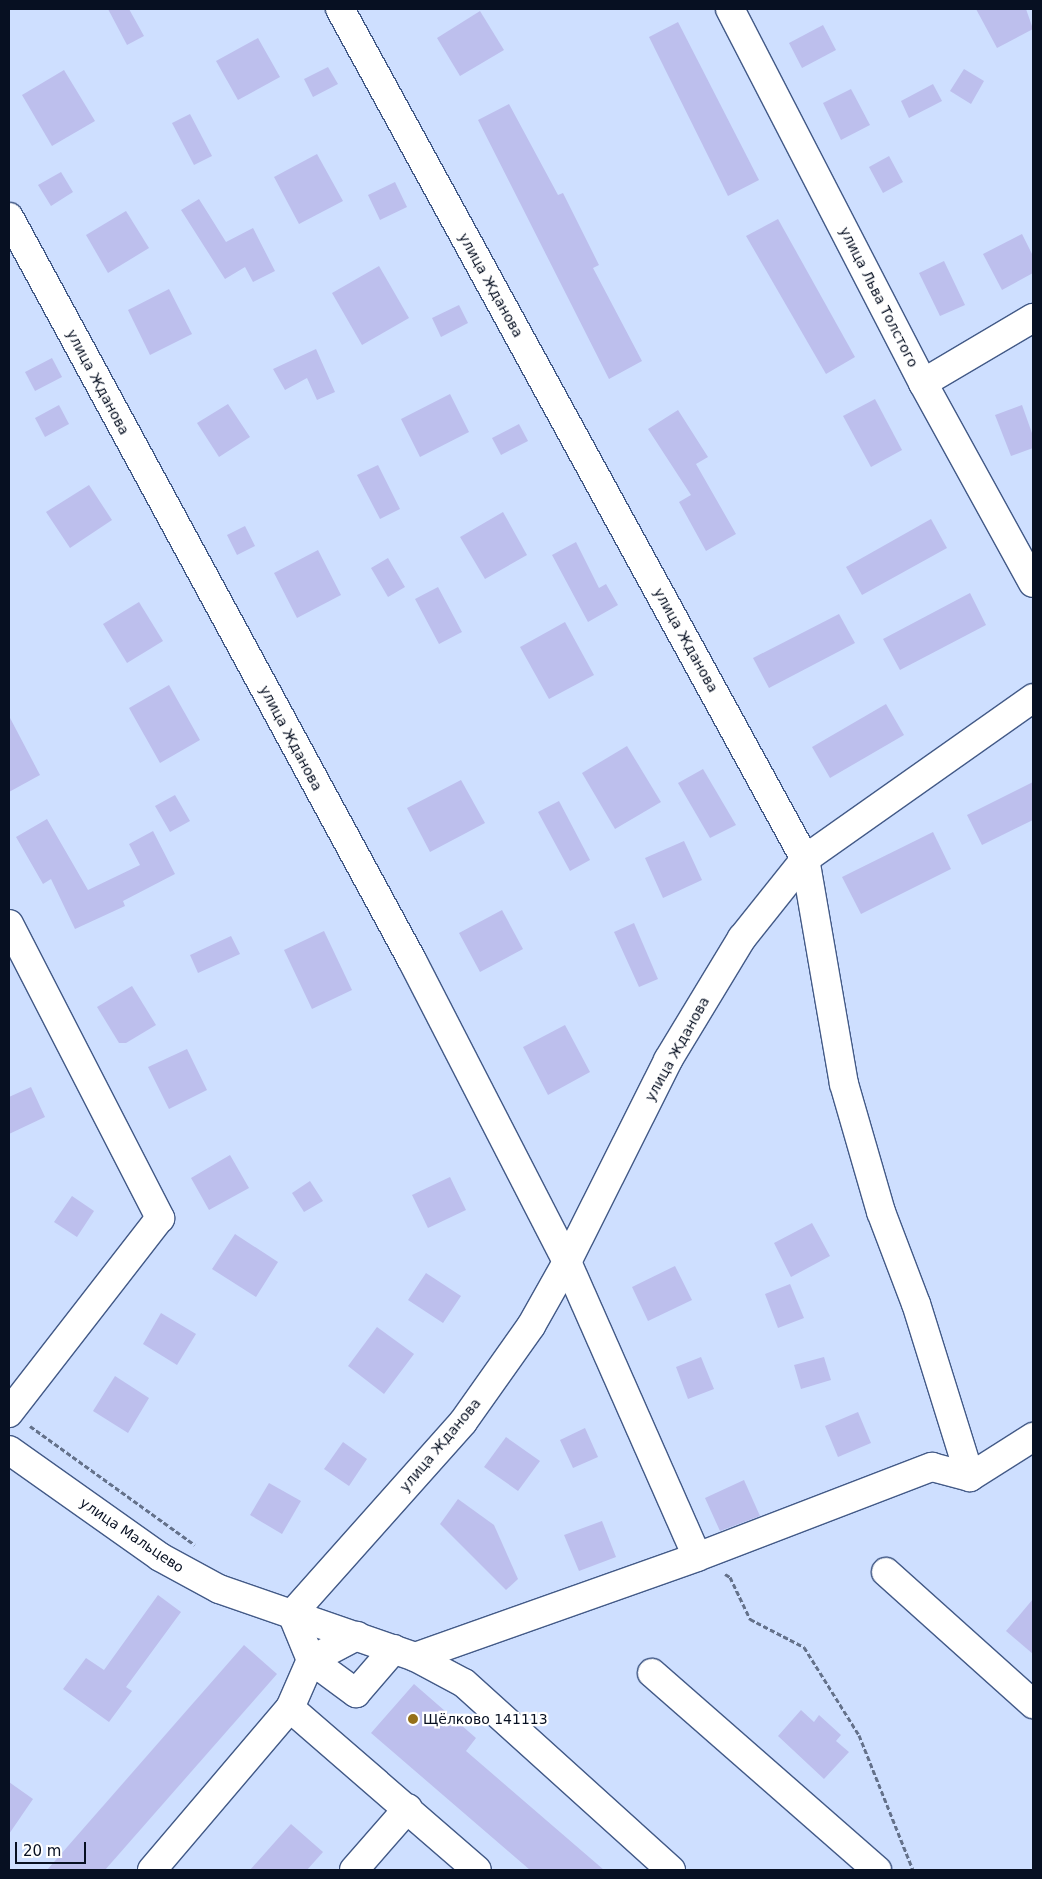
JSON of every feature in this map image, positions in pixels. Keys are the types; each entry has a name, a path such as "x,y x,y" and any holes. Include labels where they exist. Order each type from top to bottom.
{"street":[{"name":"улица Жданова","path":"292,1614 462,1422 531,1326 567,1262 668,1060 742,938 806,859 340,9"},
{"name":"улица Льва Толстого","path":"730,9 923,383 1033,582"},
{"name":"улица Жданова","path":"9,217 412,962 567,1262 697,1556"},
{"path":"923,383 1033,318"},
{"path":"970,1478 916,1304 881,1212 844,1084 806,859 1033,698"},
{"path":"9,924 160,1218 9,1412"},
{"path":"292,1614 311,1660 356,1693 404,1653 697,1556 932,1467 970,1478 1033,1437"},
{"name":"улица Мальцево","path":"9,1450 160,1557 218,1589 404,1653 464,1683 671,1870"},
{"path":"886,1572 1033,1704"},
{"path":"152,1870 290,1708 311,1660 357,1636"},
{"path":"652,1673 877,1870"},
{"path":"290,1708 408,1808 477,1870"},
{"path":"354,1870 408,1808"}],"path":[{"path":"9,1412 203,1550"},
{"path":"697,1556 730,1578 750,1618 804,1647 859,1736 913,1870"}],"building":[{"path":"108,9 129,9 144,36 127,45"},
{"path":"976,9 1026,9 1033,29 997,48"},
{"path":"480,11 504,50 460,76 437,38"},
{"path":"678,22 759,180 728,196 649,37"},
{"path":"823,25 836,50 802,68 789,43"},
{"path":"258,38 280,77 238,100 216,61"},
{"path":"328,67 338,84 313,97 304,79"},
{"path":"964,69 984,81 971,104 950,91"},
{"path":"64,70 95,121 52,146 22,95"},
{"path":"933,84 942,101 909,118 901,101"},
{"path":"851,89 870,125 841,140 823,103"},
{"path":"509,104 558,195 563,193 599,265 593,268 642,361 609,379 478,120"},
{"path":"190,114 212,156 194,165 172,123"},
{"path":"317,154 343,201 299,224 274,177"},
{"path":"889,156 903,182 883,193 869,167"},
{"path":"61,172 73,192 51,206 38,185"},
{"path":"395,182 407,207 380,220 368,195"},
{"path":"199,199 226,242 253,228 275,271 253,282 245,267 225,279 181,210"},
{"path":"126,211 149,248 108,273 86,235"},
{"path":"778,219 855,357 826,374 746,236"},
{"path":"1022,234 1033,256 1033,273 1002,290 983,254"},
{"path":"944,261 965,305 940,316 919,273"},
{"path":"379,266 409,318 362,345 332,293"},
{"path":"169,289 192,334 150,355 128,310"},
{"path":"459,305 468,323 441,337 432,318"},
{"path":"316,349 335,392 317,400 307,378 285,390 273,369"},
{"path":"52,358 62,377 35,391 25,372"},
{"path":"450,394 469,432 420,457 401,419"},
{"path":"875,399 902,450 871,467 843,416"},
{"path":"228,404 250,437 219,457 197,423"},
{"path":"59,405 69,424 45,437 35,418"},
{"path":"1022,405 1033,436 1033,448 1011,456 995,415"},
{"path":"678,410 708,457 696,464 736,534 706,551 679,502 691,495 648,429"},
{"path":"519,424 528,441 501,455 492,438"},
{"path":"378,465 400,509 380,519 357,475"},
{"path":"89,485 112,520 70,548 46,512"},
{"path":"503,512 527,555 485,579 460,537"},
{"path":"931,519 947,548 862,595 846,567"},
{"path":"245,526 255,546 237,555 227,535"},
{"path":"576,542 599,588 606,584 618,605 588,622 552,555"},
{"path":"318,550 341,595 297,618 274,573"},
{"path":"388,558 405,587 388,597 371,568"},
{"path":"438,587 462,632 439,644 415,599"},
{"path":"970,593 986,625 900,670 883,639"},
{"path":"139,602 163,641 127,663 103,624"},
{"path":"839,614 855,643 769,688 753,658"},
{"path":"565,622 594,675 549,699 520,647"},
{"path":"169,685 200,740 160,763 129,708"},
{"path":"886,704 904,735 830,778 812,747"},
{"path":"9,716 40,775 9,792"},
{"path":"627,746 661,802 615,829 582,773"},
{"path":"703,769 736,825 710,838 678,783"},
{"path":"461,780 485,823 430,852 407,808"},
{"path":"1033,782 1033,820 982,845 967,815"},
{"path":"175,795 190,821 170,832 155,806"},
{"path":"559,801 590,860 570,871 538,812"},
{"path":"47,819 88,890 140,865 129,844 153,831 175,874 123,901 125,906 75,929 51,879 43,884 16,837"},
{"path":"933,832 951,869 861,914 842,877"},
{"path":"684,841 702,880 663,898 645,858"},
{"path":"502,910 523,949 480,972 459,933"},
{"path":"634,923 658,979 639,987 614,932"},
{"path":"324,931 352,990 312,1009 284,950"},
{"path":"231,936 240,954 198,973 190,955"},
{"path":"132,986 156,1025 126,1043 119,1043 97,1007"},
{"path":"565,1025 590,1072 548,1095 523,1047"},
{"path":"187,1049 207,1090 169,1109 148,1067"},
{"path":"31,1087 45,1117 9,1134 9,1097"},
{"path":"230,1155 249,1188 209,1210 191,1178"},
{"path":"450,1177 466,1210 428,1228 412,1195"},
{"path":"310,1181 323,1201 304,1212 292,1193"},
{"path":"72,1196 94,1211 77,1237 54,1222"},
{"path":"812,1223 830,1256 791,1277 774,1243"},
{"path":"235,1234 278,1262 256,1297 212,1269"},
{"path":"675,1266 692,1300 648,1321 632,1287"},
{"path":"426,1273 461,1296 443,1323 408,1300"},
{"path":"790,1284 804,1318 778,1328 765,1294"},
{"path":"161,1313 196,1334 177,1365 143,1344"},
{"path":"377,1327 414,1354 384,1394 348,1366"},
{"path":"701,1357 714,1389 688,1399 676,1367"},
{"path":"824,1357 831,1380 801,1389 794,1365"},
{"path":"115,1376 149,1398 128,1433 93,1411"},
{"path":"858,1412 871,1443 838,1457 825,1426"},
{"path":"585,1428 598,1457 573,1468 560,1440"},
{"path":"506,1437 540,1461 518,1491 484,1467"},
{"path":"343,1442 367,1459 349,1486 324,1469"},
{"path":"744,1480 760,1516 720,1531 705,1498"},
{"path":"269,1483 301,1501 282,1534 250,1515"},
{"path":"458,1499 494,1525 518,1579 506,1590 440,1524"},
{"path":"602,1521 616,1557 579,1571 564,1535"},
{"path":"158,1595 181,1612 126,1687 132,1691 109,1722 63,1689 86,1658 104,1670"},
{"path":"1033,1599 1033,1654 1006,1631"},
{"path":"244,1645 277,1674 105,1870 47,1870"},
{"path":"414,1684 476,1738 466,1751 604,1870 530,1870 371,1733"},
{"path":"801,1710 814,1722 819,1715 841,1735 836,1741 849,1752 824,1779 778,1736"},
{"path":"9,1782 33,1799 9,1834"},
{"path":"291,1824 323,1852 307,1870 250,1870"}],"place":[{"name":"Щёлково 141113","path":"413,1719"}]}
